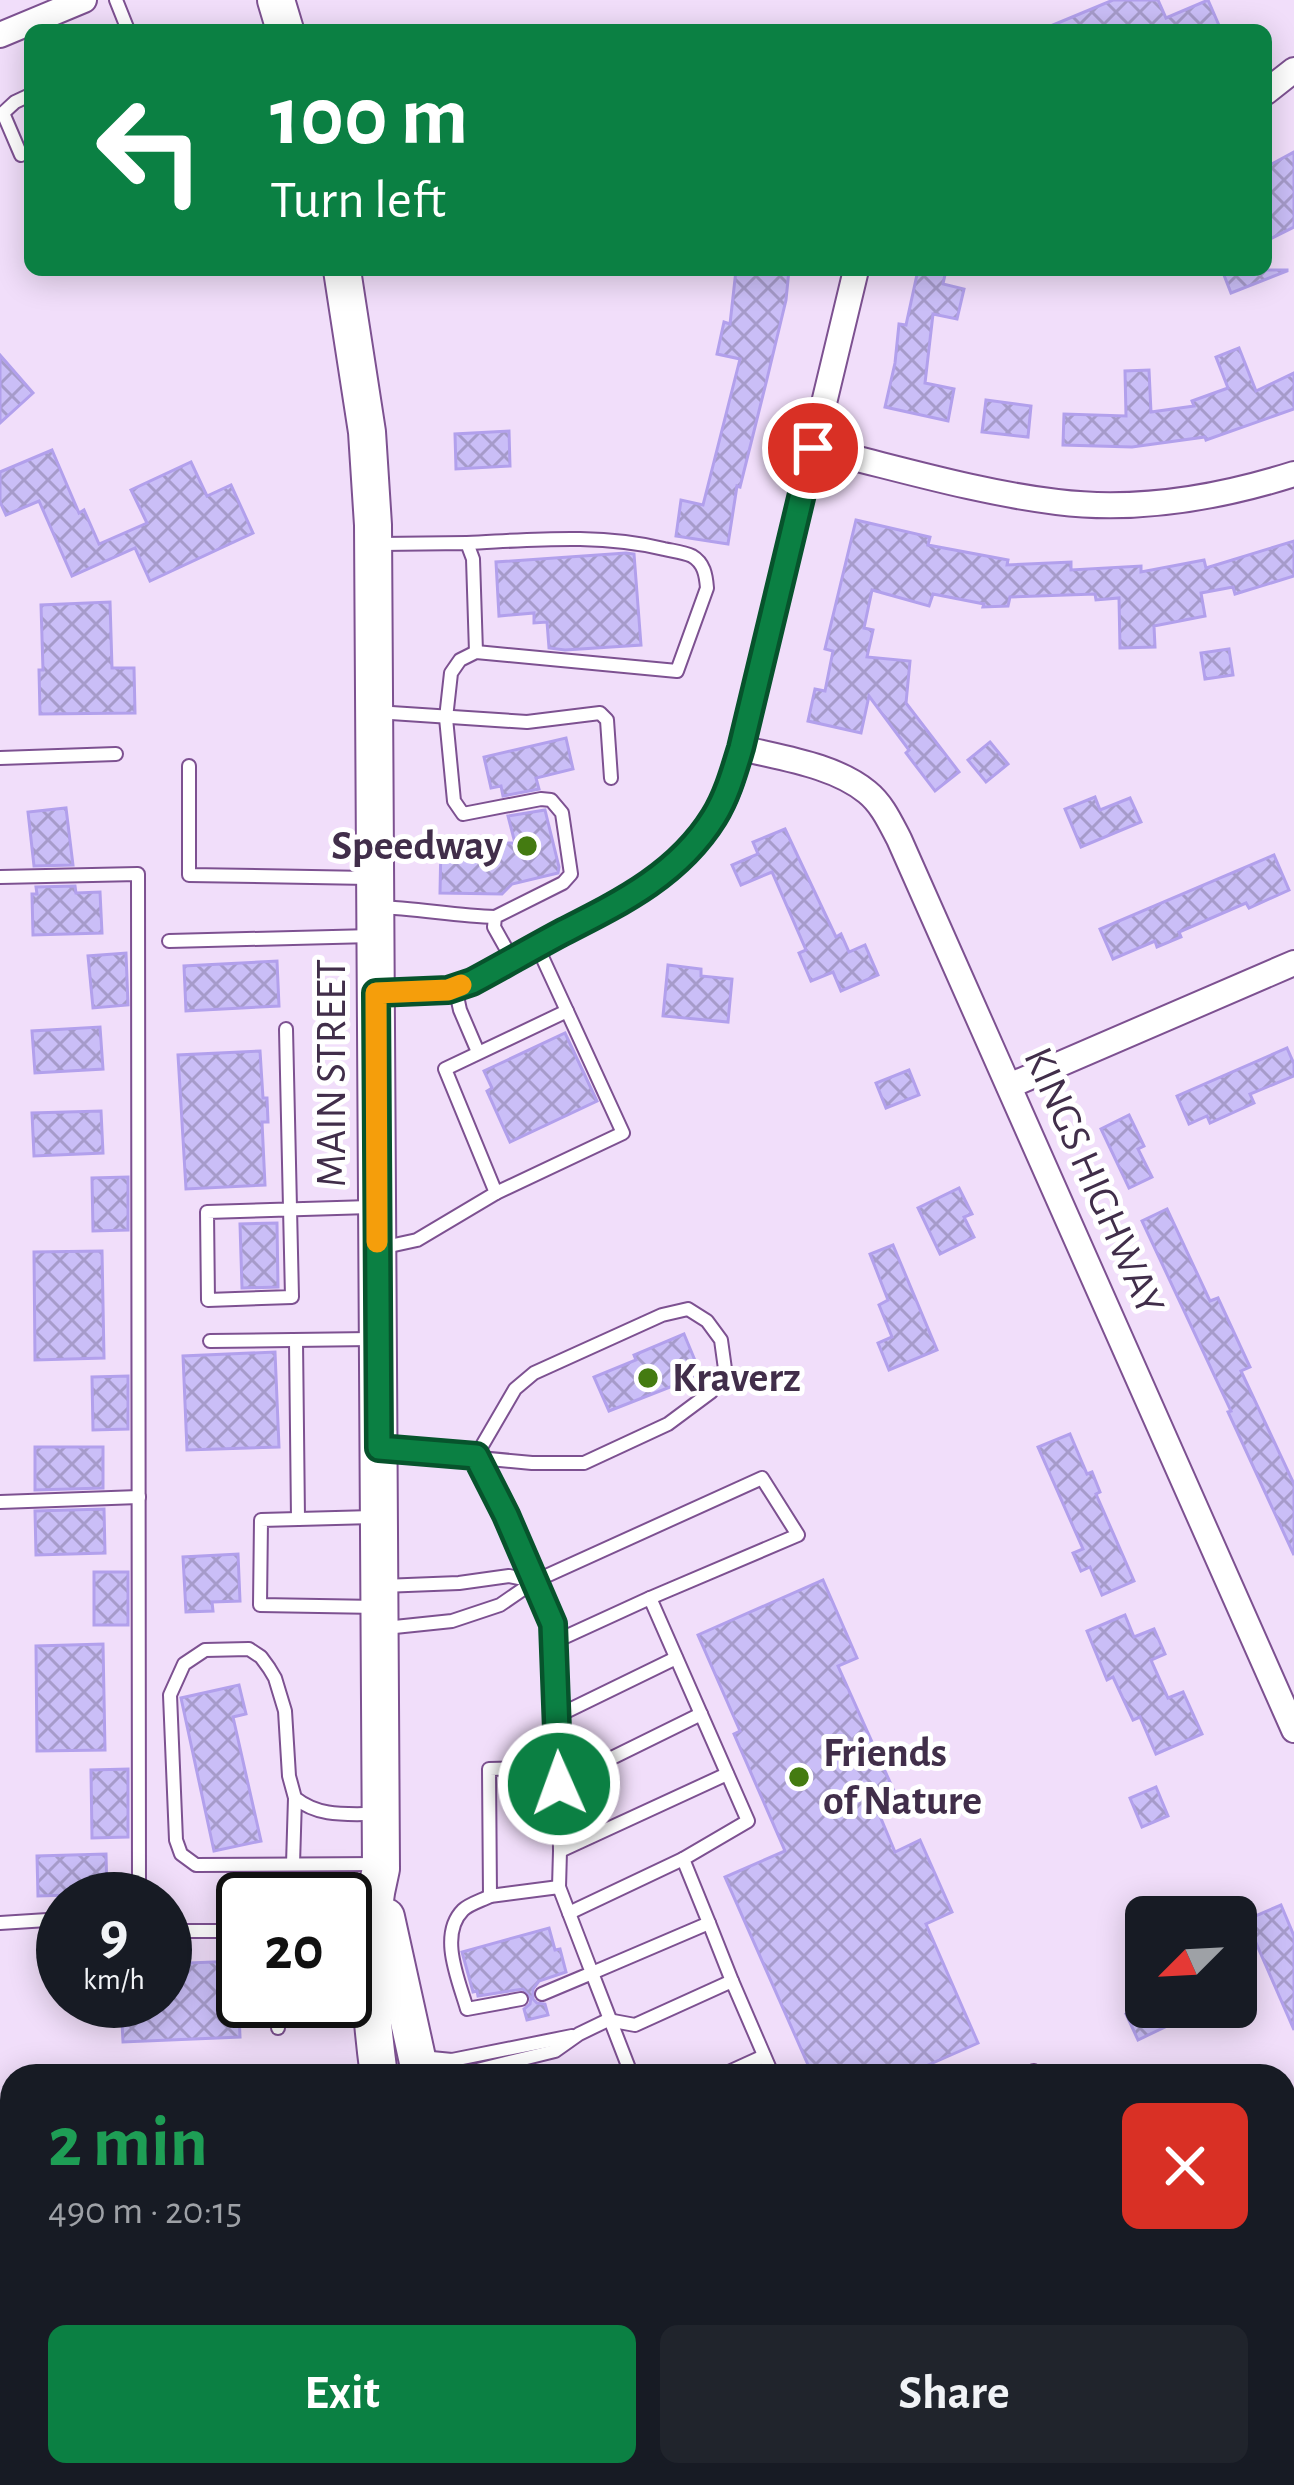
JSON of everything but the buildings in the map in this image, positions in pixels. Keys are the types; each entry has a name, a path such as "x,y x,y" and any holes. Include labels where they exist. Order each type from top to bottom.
{"main road":[{"name":"MAIN STREET","path":"343,276 367,433 373,544 380,1871 369,1993 378,2064"},
{"name":"MAIN STREET","path":"374,1931 418,2064"}],"street":[{"path":"26,24 84,0"},
{"path":"376,993 448,990 512,960 632,897 662,876 686,855 715,817 741,748 855,276"},
{"path":"813,448 1062,503 1177,501 1294,474"},
{"name":"KINGS HIGHWAY","path":"741,748 837,774 867,792 885,812 1294,1730"},
{"path":"1009,1086 1294,963"}],"lane":[{"path":"21,155 3,113 24,98"},
{"path":"189,766 189,875 376,907 495,917 563,883 571,874 562,813 551,800 463,814 454,801 446,718 451,673 460,660 476,652 677,671 707,588 703,566 690,555 644,544 585,538 373,544"},
{"path":"466,543 472,559 476,652"},
{"path":"375,712 527,722 600,713 607,721 611,778"},
{"path":"0,758 116,754"},
{"path":"0,877 138,874 139,1872"},
{"path":"169,941 376,907"},
{"path":"495,917 494,927 512,960"},
{"path":"377,1249 417,1240 496,1193 623,1133 536,946"},
{"path":"455,987 478,1052"},
{"path":"496,1193 445,1069 567,1011"},
{"path":"286,1029 292,1208 292,1297 208,1300 207,1212 292,1208 377,1207"},
{"path":"379,1448 532,1463 584,1463 668,1424 711,1393 725,1369 721,1340 706,1321 688,1310 662,1315 534,1373 515,1389 476,1456"},
{"path":"209,1341 378,1339"},
{"path":"296,1341 298,1519"},
{"path":"476,1456 553,1624 559,1887 627,2064"},
{"path":"379,1516 261,1520 260,1605 379,1607 452,1621 500,1605 536,1581 762,1478 798,1535 554,1642"},
{"path":"0,1502 139,1497"},
{"path":"379,1607 459,1583 509,1576 536,1581"},
{"path":"569,1913 683,1859 748,1821 650,1598"},
{"path":"293,1864 295,1798 285,1711 275,1678 249,1649 205,1650 184,1664 170,1695 176,1840 181,1854 196,1865 293,1864 380,1871"},
{"path":"557,1715 676,1658"},
{"path":"559,1784 701,1714"},
{"path":"490,1896 488,1769 559,1767"},
{"path":"560,1850 727,1774"},
{"path":"295,1798 326,1814 380,1814"},
{"path":"683,1859 768,2064"},
{"path":"521,1999 467,2008 451,1936 463,1911 490,1896 559,1887"},
{"path":"0,1923 36,1921"},
{"path":"542,1994 709,1923"},
{"path":"502,2064 555,2051 608,2020 635,2025 732,1981"},
{"path":"430,2064 579,2034"},
{"path":"746,2064 764,2056"}],"slow traffic":[{"path":"377,1242 376,993 448,990 461,985"}],"place":[{"name":"Speedway","path":"527,846"},
{"name":"Kraverz","path":"648,1378"},
{"name":"Friends of Nature","path":"799,1777"}],"route":[{"path":"559,1784 553,1624 476,1456 379,1448 376,993 448,990 472,982 632,897 686,855 715,817 741,748 813,448"}]}
